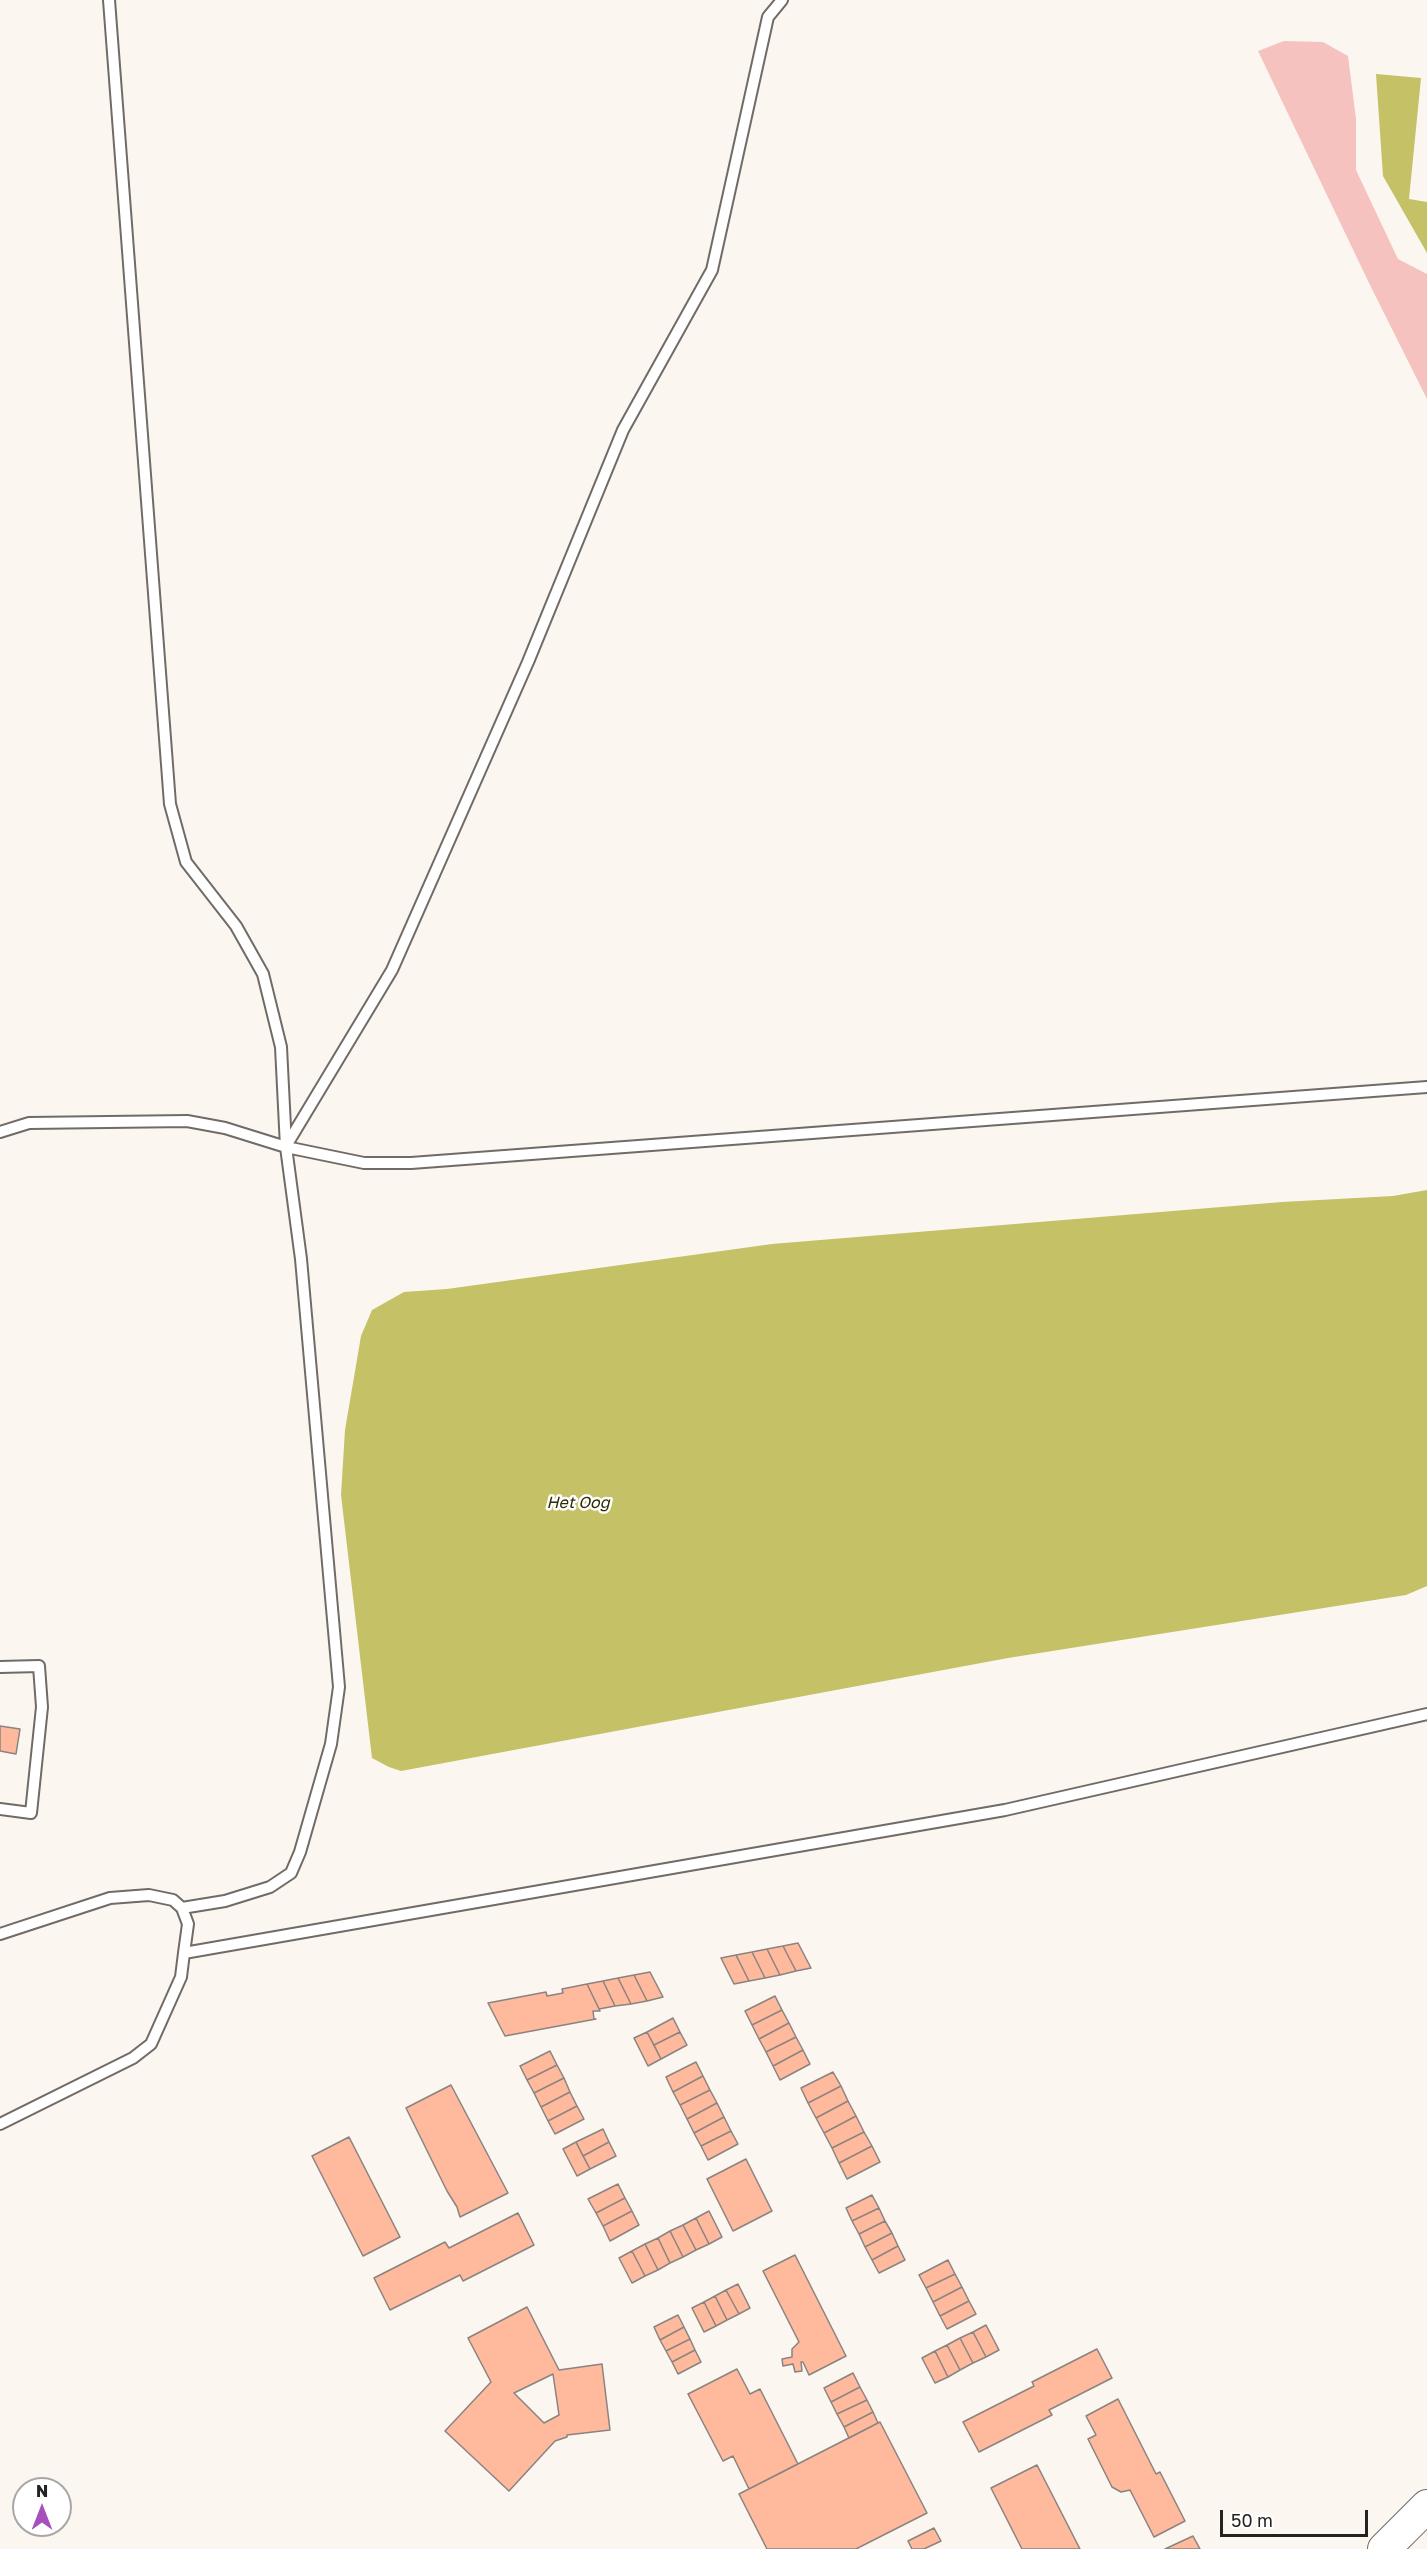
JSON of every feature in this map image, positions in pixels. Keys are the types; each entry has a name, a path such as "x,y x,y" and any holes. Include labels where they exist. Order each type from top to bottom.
{"street":[{"path":"1384,2549 1427,2506"}],"lane":[{"path":"109,0 170,804 186,862 236,927 263,974 281,1047 286,1147 301,1258 339,1687 331,1744 300,1852 291,1873 270,1887 225,1901 182,1908"},
{"path":"286,1147 392,970 528,662 623,430 712,270 768,17 782,0"},
{"path":"0,1132 29,1123 187,1121 225,1128 286,1147 364,1163 411,1163 1427,1087"},
{"path":"0,1667 39,1665 42,1707 31,1814 0,1809"},
{"path":"184,1953 1005,1810 1427,1714"},
{"path":"0,1934 110,1898 149,1895 173,1900 182,1908 188,1924 181,1977 151,2044 133,2058 0,2124"}],"shaded area":[{"path":"1284,41 1323,42 1348,56 1356,119 1356,170 1398,259 1427,274 1427,399 1258,51"}],"water":[{"path":"1376,74 1421,78 1409,199 1427,202 1427,253 1383,176"},
{"name":"Het Oog","path":"1427,1190 1427,1586 1406,1595 1008,1658 401,1771 372,1758 341,1495 345,1430 361,1336 372,1310 404,1292 447,1289 772,1244 1282,1202 1393,1196"}],"building":[{"path":"0,1726 20,1729 16,1754 0,1751"},
{"path":"798,1943 811,1968 796,1971 783,1946"},
{"path":"783,1946 796,1971 780,1975 767,1949"},
{"path":"767,1949 780,1975 765,1978 752,1952"},
{"path":"752,1952 765,1978 749,1981 736,1955"},
{"path":"736,1955 749,1981 734,1984 721,1958"},
{"path":"650,1972 663,1997 647,2001 634,1975"},
{"path":"634,1975 647,2001 631,2004 618,1978"},
{"path":"618,1978 631,2004 615,2006 603,1981"},
{"path":"603,1981 615,2006 599,2009 587,1984"},
{"path":"587,1984 600,2011 593,2011 594,2019 596,2019 505,2036 488,2003 546,1992 547,1996 563,1993 562,1989"},
{"path":"775,1996 782,2010 752,2025 745,2011"},
{"path":"782,2010 789,2023 759,2039 752,2025"},
{"path":"673,2018 680,2032 654,2045 647,2032"},
{"path":"789,2023 796,2037 766,2052 759,2039"},
{"path":"647,2032 661,2059 648,2066 634,2038"},
{"path":"680,2032 687,2045 661,2059 654,2045"},
{"path":"796,2037 803,2050 773,2066 766,2052"},
{"path":"803,2050 810,2064 780,2080 773,2066"},
{"path":"550,2051 557,2065 527,2080 520,2066"},
{"path":"696,2062 703,2076 673,2092 666,2077"},
{"path":"557,2065 564,2078 534,2093 527,2080"},
{"path":"833,2072 841,2086 808,2103 801,2088"},
{"path":"703,2076 710,2090 680,2105 673,2092"},
{"path":"564,2078 570,2092 541,2107 534,2093"},
{"path":"451,2085 508,2193 460,2217 406,2108"},
{"path":"841,2086 848,2101 816,2118 808,2103"},
{"path":"710,2090 717,2103 687,2119 680,2105"},
{"path":"570,2092 577,2106 548,2121 541,2107"},
{"path":"848,2101 856,2116 824,2133 816,2118"},
{"path":"717,2103 724,2117 694,2133 687,2119"},
{"path":"577,2106 584,2119 555,2134 548,2121"},
{"path":"856,2116 864,2132 832,2148 824,2133"},
{"path":"724,2117 731,2131 701,2146 694,2133"},
{"path":"603,2129 609,2142 583,2156 576,2142"},
{"path":"731,2131 738,2144 708,2160 701,2146"},
{"path":"864,2132 872,2146 839,2163 832,2148"},
{"path":"349,2137 400,2237 363,2256 312,2156"},
{"path":"576,2142 590,2169 577,2176 563,2149"},
{"path":"609,2142 616,2156 590,2169 583,2156"},
{"path":"872,2146 880,2162 847,2179 839,2163"},
{"path":"746,2159 772,2211 733,2231 707,2179"},
{"path":"618,2184 625,2198 596,2213 588,2199"},
{"path":"872,2195 879,2208 852,2221 846,2208"},
{"path":"625,2198 632,2211 603,2226 596,2213"},
{"path":"879,2208 885,2221 859,2234 852,2221"},
{"path":"632,2211 639,2225 610,2241 603,2226"},
{"path":"709,2211 722,2237 709,2244 696,2218"},
{"path":"518,2213 534,2245 463,2281 460,2275 390,2310 374,2278 445,2242 449,2248"},
{"path":"696,2218 709,2244 696,2250 683,2225"},
{"path":"885,2221 892,2233 865,2247 859,2234"},
{"path":"683,2225 696,2250 683,2257 670,2231"},
{"path":"670,2231 683,2257 670,2263 658,2238"},
{"path":"892,2233 898,2246 872,2260 865,2247"},
{"path":"658,2238 670,2263 658,2270 645,2244"},
{"path":"645,2244 658,2270 645,2276 632,2251"},
{"path":"898,2246 905,2260 879,2273 872,2260"},
{"path":"632,2251 645,2276 632,2283 619,2258"},
{"path":"795,2255 846,2356 809,2375 803,2362 801,2362 802,2371 795,2372 793,2364 783,2366 782,2359 792,2357 792,2349 799,2342 763,2271"},
{"path":"948,2260 955,2274 926,2288 919,2275"},
{"path":"955,2274 962,2287 933,2302 926,2288"},
{"path":"738,2284 750,2308 739,2314 726,2290"},
{"path":"962,2287 969,2301 940,2316 933,2302"},
{"path":"726,2290 739,2314 727,2320 715,2296"},
{"path":"715,2296 727,2320 716,2326 704,2302"},
{"path":"969,2301 976,2314 947,2329 940,2316"},
{"path":"704,2302 716,2326 704,2332 692,2308"},
{"path":"527,2307 559,2370 602,2364 610,2430 567,2435 555,2441 509,2491 445,2431 491,2382 468,2338","holes":["553,2374 559,2415 544,2423 514,2393"]},
{"path":"678,2315 684,2327 660,2340 654,2327"},
{"path":"986,2325 999,2350 986,2357 973,2332"},
{"path":"684,2327 690,2339 666,2351 660,2340"},
{"path":"973,2332 986,2357 973,2363 960,2338"},
{"path":"960,2338 973,2363 960,2370 947,2345"},
{"path":"690,2339 695,2350 672,2362 666,2351"},
{"path":"947,2345 960,2370 948,2377 935,2351"},
{"path":"1097,2349 1112,2378 1049,2410 1052,2415 979,2452 963,2422 1034,2386 1032,2382"},
{"path":"695,2350 701,2362 678,2374 672,2362"},
{"path":"935,2351 948,2377 935,2383 922,2358"},
{"path":"737,2369 750,2394 760,2389 798,2464 749,2489 733,2456 723,2461 688,2394"},
{"path":"853,2373 860,2387 831,2402 824,2388"},
{"path":"860,2387 867,2400 837,2414 831,2402"},
{"path":"1118,2399 1156,2474 1160,2472 1185,2521 1154,2537 1130,2490 1121,2492 1112,2487 1088,2439 1096,2435 1086,2416"},
{"path":"867,2400 873,2412 844,2427 837,2414"},
{"path":"873,2412 878,2423 849,2438 844,2427"},
{"path":"880,2422 927,2513 856,2549 767,2549 739,2494"},
{"path":"1037,2465 1080,2549 1022,2549 991,2488"},
{"path":"934,2528 941,2541 924,2549 912,2549 908,2541"},
{"path":"1193,2536 1200,2549 1165,2549"}]}
